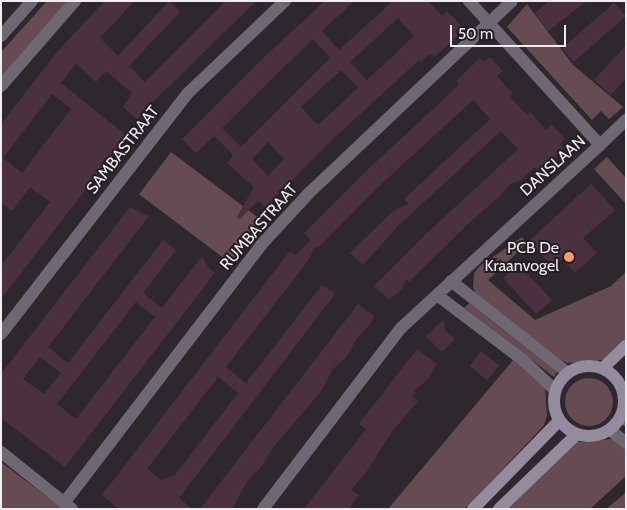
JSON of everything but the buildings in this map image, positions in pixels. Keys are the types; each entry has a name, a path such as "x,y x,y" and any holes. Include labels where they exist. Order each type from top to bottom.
{"main road":[{"path":"603,368 626,346"},
{"path":"579,367 603,368 623,380 624,418 610,430 594,436 577,434 567,429 560,421 554,406 555,390 568,373 579,367"},
{"path":"473,509 560,421"},
{"path":"499,509 577,434"}],"street":[{"path":"1,36 32,1"},
{"path":"1,86 75,1"},
{"name":"SAMBASTRAAT","path":"1,334 188,93 285,1"},
{"name":"DANSLAAN","path":"264,509 401,328 600,145 470,1"},
{"name":"RUMBASTRAAT","path":"68,506 261,245 309,193 512,1"},
{"path":"600,145 626,120"},
{"path":"451,281 568,373"},
{"path":"438,295 523,360 555,390"},
{"path":"610,430 626,443"},
{"path":"1,452 68,506"}],"shaded area":[{"path":"47,1 68,1 1,78 1,52"},
{"path":"527,4 573,65 623,107 609,119 601,111 592,120 507,27"},
{"path":"171,152 262,221 230,263 139,194"},
{"path":"607,157 626,178 626,204 594,169"},
{"path":"522,237 527,243 488,280 535,320 611,286 626,272 626,341 603,360 567,363 561,360 476,294 473,287 474,273 480,266"},
{"path":"469,303 557,372 554,377 464,308"},
{"path":"514,359 545,387 547,416 544,425 465,509 388,509"},
{"path":"584,378 594,378 606,385 613,397 613,407 606,419 594,426 584,426 576,422 569,415 565,407 565,397 569,389 576,382"},
{"path":"613,439 626,448 626,476 590,509 502,509 575,442"},
{"path":"1,462 63,509 1,509"},
{"path":"626,492 626,509 606,509 622,496"}],"place":[{"name":"PCB De Kraanvogel","path":"569,257"}]}
